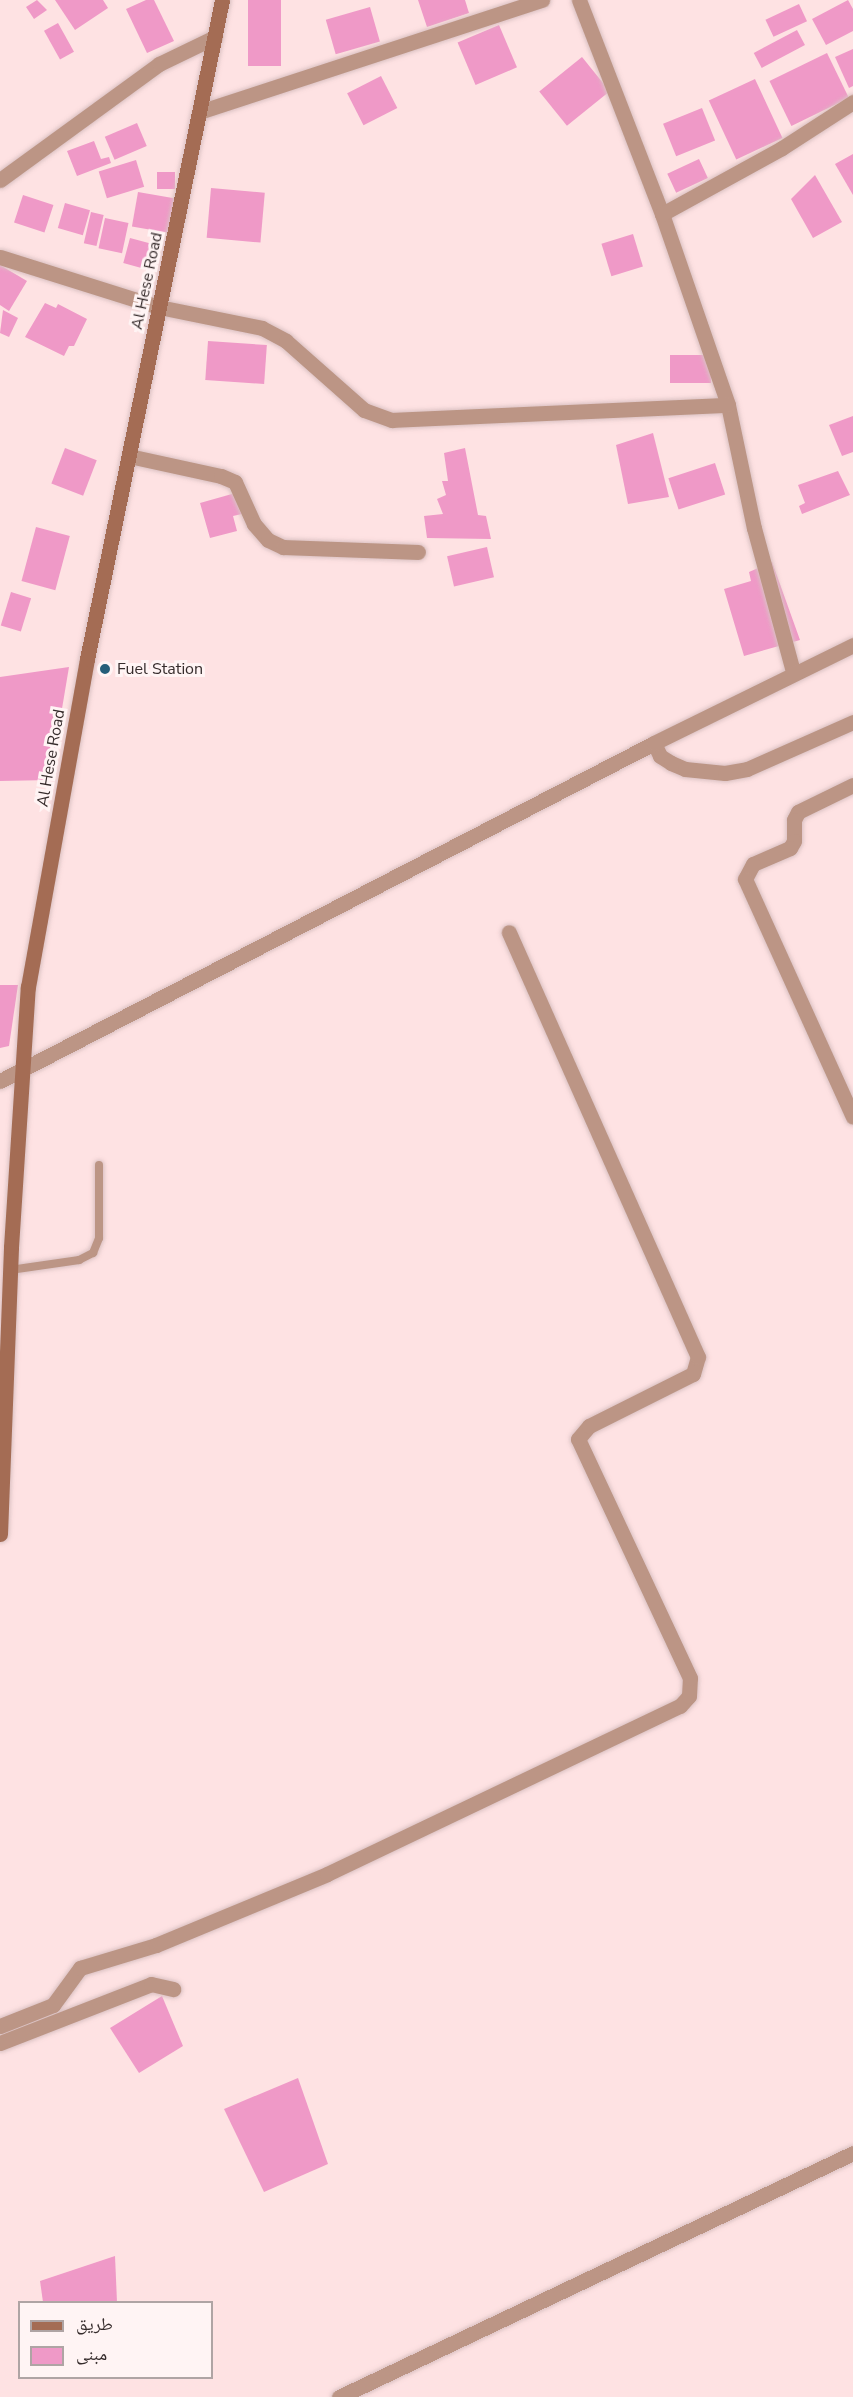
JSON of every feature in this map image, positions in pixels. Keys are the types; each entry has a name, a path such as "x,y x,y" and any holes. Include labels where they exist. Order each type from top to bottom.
{"street":[{"name":"Al Hese Road","path":"0,1534 10,1270 28,987 129,456 202,111 222,0"},
{"path":"202,111 542,0"},
{"path":"579,0 662,214 728,405 754,528 793,672"},
{"path":"0,180 159,64 215,37"},
{"path":"662,214 782,148 853,102"},
{"path":"0,257 159,307 262,328 286,340 364,410 392,420 728,405"},
{"path":"129,456 221,476 235,482 254,524 268,540 283,547 418,552"},
{"path":"0,1082 654,743 793,672 853,645"},
{"path":"654,743 660,756 671,764 725,773 747,769 853,722"},
{"path":"853,785 798,812 794,820 794,842 790,848 753,864 745,879 853,1117"},
{"path":"0,2026 53,2005 80,1968 156,1945 327,1874 680,1706 690,1696 690,1678 578,1439 589,1425 693,1374 698,1357 508,932"},
{"path":"0,2043 151,1984 172,1989"},
{"path":"339,2397 851,2159"}],"lane":[{"path":"10,1270 79,1260 93,1253 99,1238 99,1165"}],"building":[{"path":"37,0 47,10 34,19 26,7"},
{"path":"55,0 103,0 108,8 75,30"},
{"path":"146,0 154,0 174,41 147,53 126,9"},
{"path":"248,0 281,0 281,66 248,66"},
{"path":"418,0 465,0 469,13 427,27"},
{"path":"848,0 853,9 853,31 826,45 812,19"},
{"path":"799,4 807,21 773,37 765,20"},
{"path":"370,7 380,42 336,54 326,20"},
{"path":"58,23 74,52 60,60 44,31"},
{"path":"499,25 517,67 476,85 458,43"},
{"path":"797,30 805,45 762,68 754,53"},
{"path":"853,49 853,86 849,88 835,57"},
{"path":"827,53 849,98 791,126 769,81"},
{"path":"582,57 610,91 567,126 539,92"},
{"path":"381,76 397,108 363,125 347,93"},
{"path":"755,79 782,138 736,159 709,101"},
{"path":"702,108 715,140 676,156 663,124"},
{"path":"137,123 147,146 115,160 105,137"},
{"path":"94,141 101,159 109,157 111,163 77,176 67,151"},
{"path":"853,154 853,195 835,164"},
{"path":"699,159 708,178 676,193 667,174"},
{"path":"136,160 144,187 107,198 99,171"},
{"path":"157,172 175,172 175,189 157,189"},
{"path":"815,175 842,222 813,238 791,199"},
{"path":"211,188 265,193 260,243 207,238"},
{"path":"138,192 178,199 172,234 132,226"},
{"path":"23,195 53,205 44,232 14,223"},
{"path":"65,203 90,210 83,235 58,228"},
{"path":"91,212 104,215 96,246 84,243"},
{"path":"105,218 128,223 122,253 99,248"},
{"path":"633,234 643,267 611,276 601,244"},
{"path":"130,238 159,246 152,271 123,263"},
{"path":"0,265 27,281 9,311 0,305"},
{"path":"45,303 56,308 58,304 87,319 74,346 69,346 64,356 25,337"},
{"path":"3,310 18,318 9,337 0,333"},
{"path":"208,341 267,345 264,384 205,380"},
{"path":"670,355 711,355 711,383 670,383"},
{"path":"853,416 853,452 842,456 829,425"},
{"path":"653,433 669,497 628,504 616,445"},
{"path":"65,448 97,460 83,496 51,483"},
{"path":"465,448 478,515 486,516 491,539 427,538 424,516 443,514 437,499 446,495 442,481 448,481 444,453"},
{"path":"715,463 725,494 679,510 668,478"},
{"path":"838,471 850,495 802,514 799,506 805,503 798,485"},
{"path":"239,492 246,513 233,516 237,531 210,538 200,503"},
{"path":"36,527 70,536 55,590 22,581"},
{"path":"487,547 494,577 454,586 447,556"},
{"path":"772,562 800,640 744,656 724,589 751,581 749,572"},
{"path":"11,592 31,598 21,632 1,625"},
{"path":"69,667 50,780 0,781 0,677"},
{"path":"0,985 18,985 9,1046 0,1048"},
{"path":"162,1996 183,2046 139,2073 110,2028"},
{"path":"298,2078 328,2164 264,2192 224,2109"},
{"path":"115,2256 117,2301 43,2301 40,2281"}],"place":[{"name":"Fuel Station","path":"105,669"}]}
